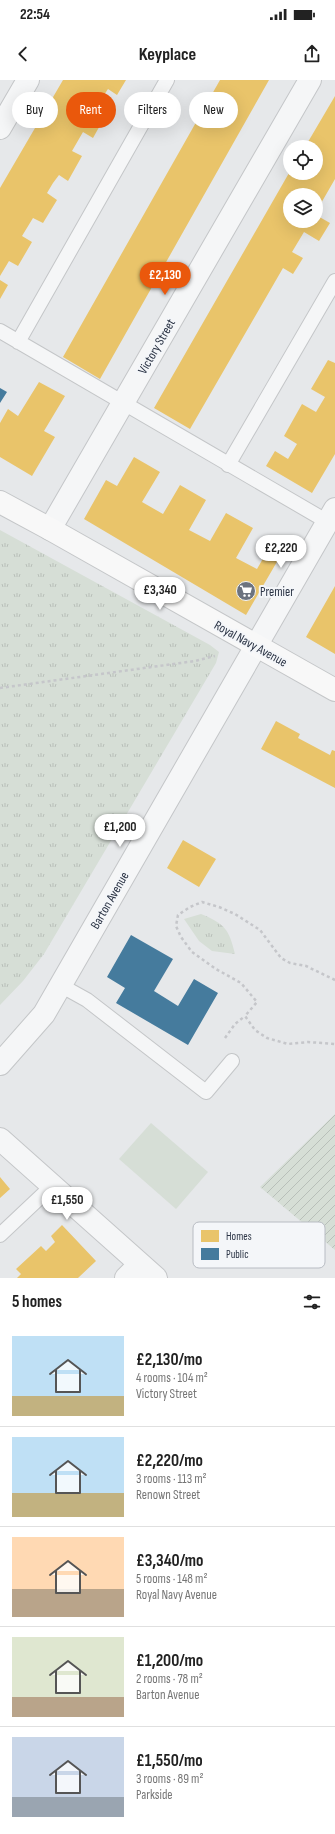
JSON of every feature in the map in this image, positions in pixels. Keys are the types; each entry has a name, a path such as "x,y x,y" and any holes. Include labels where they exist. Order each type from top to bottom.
{"street":[{"path":"0,128 28,80"},
{"name":"Victory Street","path":"50,529 310,80"},
{"name":"Royal Navy Avenue","path":"0,502 335,690"},
{"name":"Barton Avenue","path":"0,1064 44,1014 241,671 330,523"},
{"path":"0,1139 52,1186 141,1273"}],"lane":[{"path":"18,342 167,80"},
{"path":"228,465 335,281"},
{"path":"0,332 330,523"},
{"path":"60,985 87,1000 206,1092 232,1061"},
{"path":"0,1235 52,1186"}],"path":[{"path":"0,688 195,661 214,655 241,671"},
{"path":"335,980 306,966 290,963 281,958 260,930 235,914 219,907 202,902 190,907 178,915 176,926 181,937 192,952 216,969 242,983 257,1002 245,1016 255,1030 267,1038 288,1044 308,1042 335,1044"}],"green space":[{"path":"0,530 210,645 219,652 216,663 44,954 23,981 0,1005"},
{"path":"201,914 216,921 225,928 231,939 235,954 212,951 199,941 184,919"},
{"path":"335,1114 335,1250 325,1242 325,1222 302,1222 260,1187"},
{"path":"151,1123 208,1172 176,1209 119,1159"}],"building: Homes":[{"path":"63,80 126,80 117,95 116,92 112,92 108,89 106,92 66,92 66,128 99,128 93,138 83,132 72,151 82,156 68,181 59,175 53,183 47,193 57,200 43,223 33,218 22,236 32,242 18,266 9,261 0,276 0,188 35,128 58,128 58,92 56,92"},
{"path":"220,80 269,80 100,379 63,357 193,128 238,128 238,92 213,92"},
{"path":"335,96 335,179 323,200 323,188 283,188 283,228 323,228 323,219 330,223 319,241 304,232 292,252 303,258 293,274 283,268 190,429 154,408 285,180 323,180 323,140 309,140"},
{"path":"0,280 8,285 0,299"},
{"path":"328,360 335,363 335,454 312,493 266,466 275,451 288,459 297,444 284,436 302,404 316,412 325,397 311,389"},
{"path":"39,382 65,396 44,431 55,437 32,476 0,457 0,423 8,409 18,416"},
{"path":"134,457 160,472 142,502 163,514 180,485 206,500 189,530 210,541 226,513 253,528 236,558 257,569 273,541 285,548 246,615 84,519 106,480 117,486"},
{"path":"335,586 335,654 306,637"},
{"path":"276,721 300,734 298,738 330,755 332,750 335,751 335,788 261,749"},
{"path":"183,840 216,859 199,887 167,868"},
{"path":"0,1177 10,1189 0,1198"},
{"path":"62,1225 96,1261 78,1278 17,1278 21,1274 16,1269 41,1246 46,1251 55,1242 51,1236"}],"building: Public":[{"path":"0,388 7,392 0,403"},
{"path":"131,935 173,959 154,991 178,1006 194,979 218,993 188,1045 116,1003 125,988 107,977"}],"place":[{"name":"Premier","path":"246,591"}]}
